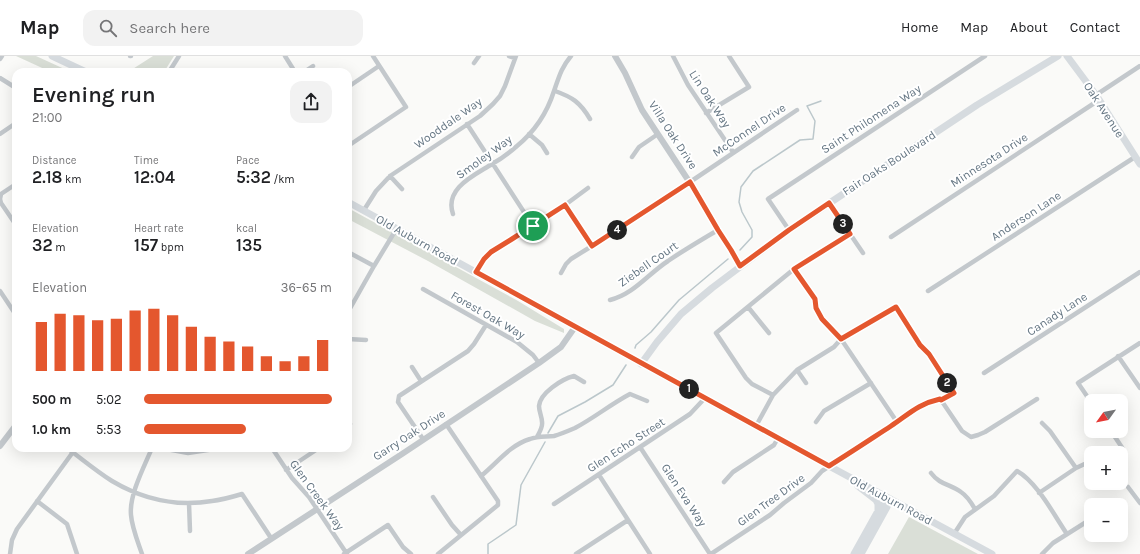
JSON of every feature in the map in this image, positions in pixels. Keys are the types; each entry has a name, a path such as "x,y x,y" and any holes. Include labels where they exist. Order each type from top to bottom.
{"main road":[{"path":"52,56 61,58 79,68"},
{"name":"Fair Oaks Boulevard","path":"641,364 657,342 682,314 740,266 789,230 977,105 1058,56"},
{"name":"Oak Avenue","path":"1067,56 1097,98 1140,164"},
{"name":"Old Auburn Road","path":"352,204 641,364 992,554"},
{"path":"850,478 876,500 878,511"},
{"path":"854,554 878,511 890,499"},
{"path":"861,554 890,499"}],"street":[{"path":"171,68 179,56"},
{"path":"284,56 292,68"},
{"path":"352,143 406,107 373,56"},
{"path":"474,63 479,56"},
{"path":"509,56 515,57"},
{"name":"Smoley Way","path":"453,214 451,207 452,198 461,185 468,178 493,164 515,148 529,134 542,117 555,91 561,72 571,56"},
{"name":"Villa Oak Drive","path":"615,56 625,73 642,110 690,182 740,266"},
{"name":"Lin Oak Way","path":"673,56 688,85 732,152"},
{"path":"706,113 749,87 729,56"},
{"name":"Saint Philomena Way","path":"789,230 768,199 985,56"},
{"name":"Wooddale Way","path":"364,210 379,188 390,176 487,110 500,96 508,80 515,57"},
{"path":"352,84 379,66"},
{"name":"Minnesota Drive","path":"891,237 1097,98 1140,66"},
{"path":"0,78 12,86"},
{"path":"555,91 576,101 585,110 590,119"},
{"name":"McConnel Drive","path":"561,273 568,261 690,182 732,152 797,110"},
{"path":"467,124 533,226"},
{"path":"0,134 12,126"},
{"path":"529,134 542,145 547,153"},
{"path":"632,157 639,147 658,134"},
{"name":"Anderson Lane","path":"928,291 1135,157"},
{"path":"390,176 402,189"},
{"path":"12,187 1,194 0,199 12,219"},
{"path":"476,272 488,254 565,205 588,188"},
{"path":"829,203 863,253"},
{"path":"565,205 592,246"},
{"path":"352,305 397,228"},
{"name":"Ziebell Court","path":"610,300 630,292 667,261 718,230"},
{"path":"773,395 749,381 716,333 794,269 850,234"},
{"path":"352,254 374,266"},
{"path":"794,269 815,299 816,308 822,319 841,339 898,422"},
{"name":"Canady Lane","path":"984,373 1140,272"},
{"name":"Forest Oak Way","path":"423,289 524,347 539,363"},
{"path":"0,291 12,310"},
{"path":"748,307 769,333"},
{"path":"756,426 773,395 797,370 834,347 841,339 896,307 920,345 929,354 954,393 941,400 962,431 971,437 978,436 985,432 1037,399"},
{"path":"423,440 398,402 399,396 468,351 486,325"},
{"name":"Garry Oak Drive","path":"248,554 539,363 561,347 575,327"},
{"path":"352,339 366,340"},
{"path":"1086,394 1078,383 1140,342"},
{"path":"1118,356 1140,388"},
{"path":"412,367 421,381"},
{"path":"797,370 806,383"},
{"path":"537,437 543,423 539,408 540,400 545,393 568,378 574,376 584,382"},
{"path":"816,422 824,412 871,383"},
{"path":"481,476 509,450 528,440 537,437 555,436 576,428 615,402 630,394 647,401"},
{"name":"Glen Echo Street","path":"554,504 690,414 705,398"},
{"name":"Glen Tree Drive","path":"711,554 770,516 784,503 811,483 829,466 898,422 923,404 941,400"},
{"path":"1042,423 1050,431 1076,468"},
{"path":"438,554 498,505 498,501 446,424"},
{"path":"0,446 12,430"},
{"path":"724,482 733,472 774,445 778,438"},
{"name":"Glen Eva Way","path":"640,447 711,554"},
{"path":"10,554 13,536 17,529 73,452 111,480 134,492 164,501 189,504 211,502 242,494 272,538"},
{"path":"142,554 131,516 132,501 134,492 150,452"},
{"path":"183,452 193,452"},
{"name":"Glen Creek Way","path":"275,452 292,478 309,497 346,554"},
{"path":"286,470 313,452"},
{"path":"1039,493 1084,464"},
{"path":"954,534 963,520 975,509 994,496 1017,471 1029,480 1067,534"},
{"path":"931,473 941,482 962,492 969,499 975,509"},
{"path":"599,475 650,554"},
{"path":"1128,487 1140,504"},
{"path":"433,497 452,525 461,535"},
{"path":"37,501 67,524 77,554"},
{"path":"189,504 190,532"},
{"path":"576,554 628,520"},
{"path":"1042,554 1067,534 1084,523"},
{"path":"346,554 388,525 403,547 412,554"}],"shaded area":[{"path":"16,56 36,56 62,68 42,68"},
{"path":"153,56 174,56 166,68 134,68"},
{"path":"352,210 518,301 564,329 564,333 535,321 428,261 352,221"},
{"path":"909,517 978,554 888,554"}],"waterway":[{"path":"740,250 752,237 752,230 742,212 739,202 741,187 753,171 800,140 813,139 815,121 807,106 821,101"},
{"path":"635,348 636,345 651,332 679,300 728,259"},
{"path":"548,433 558,416 613,385 626,365"},
{"path":"488,554 488,544 516,525 521,485 545,442"}],"route":[{"path":"690,182 740,266 829,203 850,234 794,269 815,299 816,308 822,319 841,339 896,307 920,345 929,354 954,393 941,400 930,401 923,404 898,422 829,466 476,272 488,254 533,226 565,205 592,246 690,182"}]}
